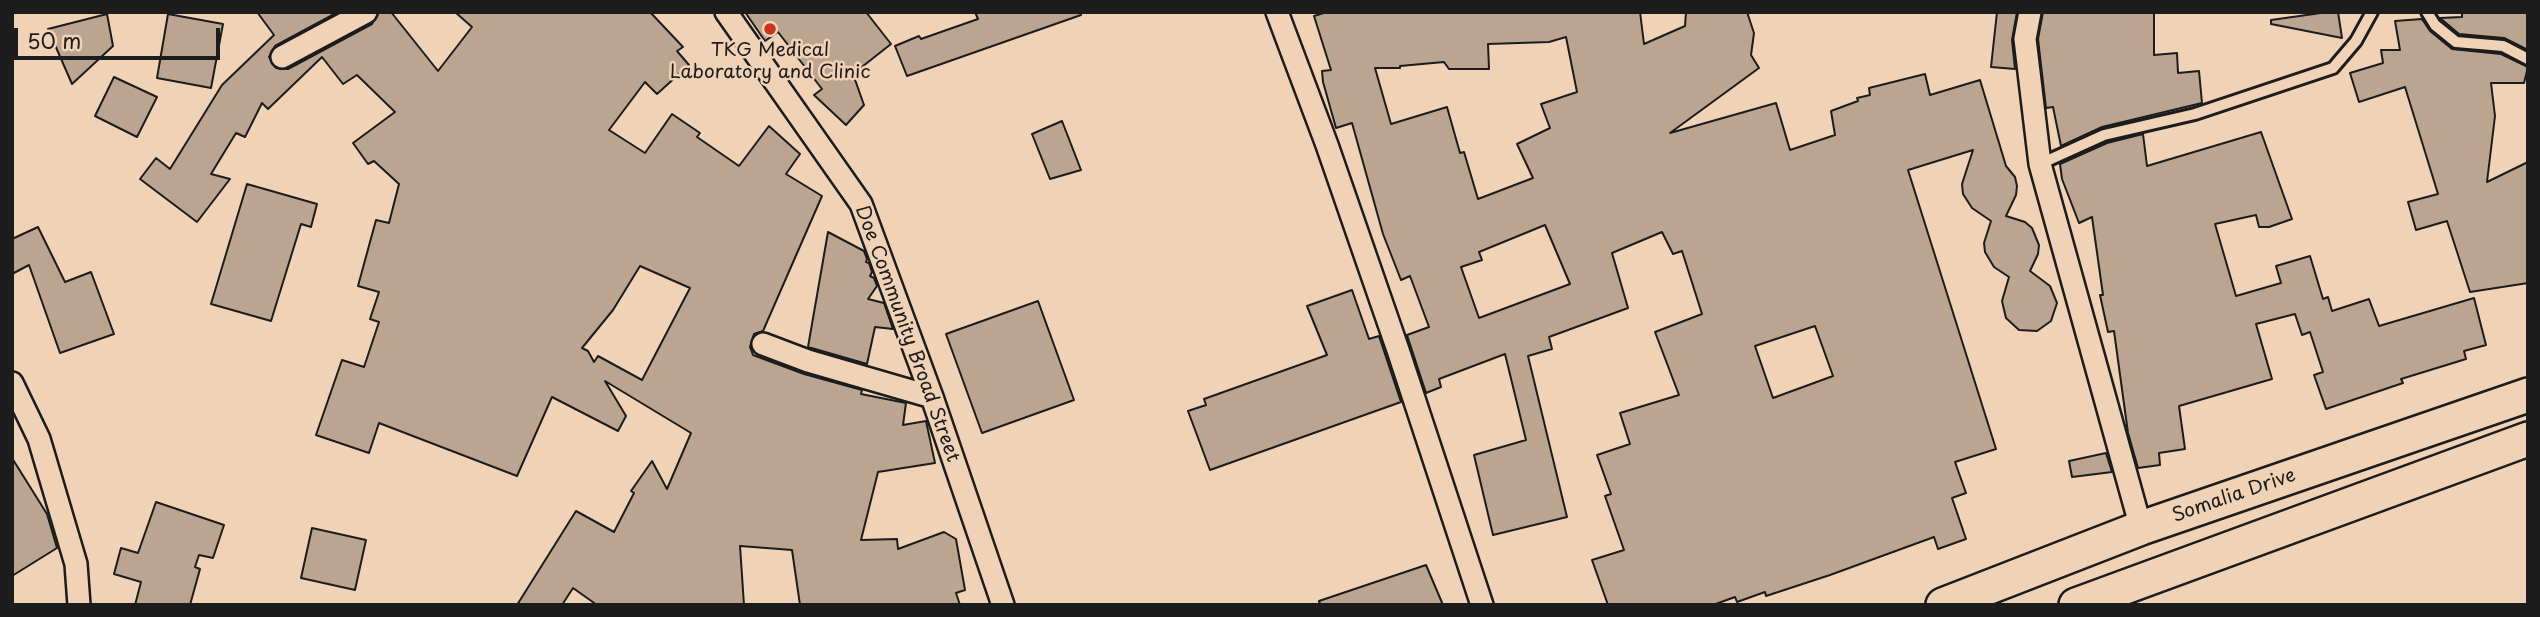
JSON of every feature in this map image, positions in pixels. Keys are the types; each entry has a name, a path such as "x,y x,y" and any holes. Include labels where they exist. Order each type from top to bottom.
{"main road":[{"name":"Somalia Drive","path":"1943,605 2141,528 2528,395"},
{"path":"2077,605 2528,439"},
{"path":"2093,547 2114,590"}],"street":[{"path":"282,57 366,12"},
{"name":"Doe Community Broad Street","path":"726,12 861,204 932,397 1003,605"},
{"path":"1277,12 1394,337 1482,605"},
{"path":"2030,12 2025,39 2040,164 2141,528"},
{"path":"763,344 808,361 932,397"},
{"path":"12,383 39,439 76,564 79,605"}],"lane":[{"path":"2040,164 2105,135 2195,114 2333,68 2356,41 2372,12"},
{"path":"2427,12 2435,25 2456,42 2503,47 2528,59"}],"building":[{"path":"257,12 338,12 275,46 269,57 276,68 288,69 372,24 379,12 391,12 438,71 472,27 455,12 650,12 683,47 677,51 689,65 657,94 645,82 609,130 645,153 672,114 700,133 697,137 739,166 769,126 800,154 786,174 822,196 763,331 754,334 750,347 753,355 804,374 862,390 861,394 906,403 903,425 926,421 935,463 878,472 861,540 897,539 898,549 944,532 956,539 965,590 956,593 960,605 800,605 792,550 740,546 744,605 597,605 573,588 562,605 517,605 576,511 614,532 634,493 631,491 652,461 667,489 691,433 605,381 626,416 618,431 552,397 517,476 379,423 369,453 316,435 342,360 364,367 379,322 370,319 379,292 358,286 376,220 389,223 399,184 374,161 368,164 353,143 395,112 357,75 343,84 322,57 268,109 262,103 245,137 236,133 211,174 230,179 197,222 140,179 156,158 170,169 222,85 274,35","holes":["640,266 690,288 642,380 598,356 594,362 588,351 582,348 613,310"]},
{"path":"745,12 866,12 891,44 853,74 864,105 846,125 814,95 822,89 778,32 765,41"},
{"path":"975,12 1080,12 1081,15 907,76 895,46 978,19"},
{"path":"1327,12 1640,12 1644,44 1685,26 1686,12 1747,12 1754,33 1751,55 1759,68 1670,133 1776,103 1790,150 1835,135 1831,111 1858,101 1857,98 1870,95 1869,88 1925,74 1930,95 1980,80 2006,166 2015,177 2017,186 2016,195 2006,216 2025,222 2032,228 2039,245 2030,271 2050,286 2057,303 2051,321 2037,331 2019,330 2006,318 2002,301 2009,277 1994,267 1985,252 1984,243 1991,221 1972,208 1963,194 1962,184 1973,150 1908,170 1996,449 1955,462 1966,493 1952,498 1966,539 1938,549 1934,537 1830,575 1766,596 1765,592 1737,602 1735,597 1713,605 1608,605 1592,560 1624,550 1605,496 1611,494 1597,455 1630,444 1620,413 1679,395 1655,332 1702,314 1682,251 1673,254 1662,232 1612,253 1628,308 1549,337 1552,349 1528,356 1567,517 1493,535 1474,455 1526,440 1505,354 1439,379 1441,387 1426,393 1407,335 1429,327 1410,276 1401,280 1383,234 1352,123 1336,128 1322,71 1331,70 1314,16","holes":["1566,37 1577,92 1541,104 1550,128 1517,144 1533,178 1478,199 1464,152 1460,153 1447,107 1391,124 1375,68 1400,68 1444,62 1449,69 1489,69 1488,44 1549,42","1545,225 1570,284 1479,318 1461,267 1482,260 1479,252","1815,326 1833,376 1773,398 1755,346"]},
{"path":"1997,12 2017,12 2012,40 2015,69 1991,67"},
{"path":"2043,12 2154,12 2154,55 2177,53 2178,73 2199,71 2202,103 2102,127 2061,146 2053,107 2046,108 2038,39"},
{"path":"2338,12 2342,38 2271,24 2271,20"},
{"path":"2462,12 2528,12 2528,50 2504,38 2459,34 2440,18 2462,17"},
{"path":"107,14 113,46 72,84 48,29"},
{"path":"168,14 223,24 211,88 157,78"},
{"path":"2422,19 2430,31 2452,49 2501,54 2528,67 2524,83 2491,83 2495,116 2487,182 2528,162 2528,283 2470,292 2447,221 2416,230 2408,202 2438,194 2405,87 2359,102 2350,73 2383,63 2381,50 2400,50 2395,21"},
{"path":"114,77 157,97 137,137 95,116"},
{"path":"1062,121 1081,170 1050,179 1032,134"},
{"path":"2261,132 2292,219 2269,227 2259,227 2256,215 2215,224 2236,296 2281,283 2276,266 2310,256 2323,299 2328,297 2332,311 2369,299 2379,326 2474,298 2486,345 2464,351 2466,359 2401,379 2403,383 2326,409 2314,375 2323,372 2310,332 2302,335 2295,314 2256,324 2272,379 2179,406 2185,449 2159,453 2160,465 2138,468 2128,433 2114,331 2108,332 2100,295 2103,295 2092,217 2079,223 2062,179 2060,164 2107,143 2143,134 2147,166"},
{"path":"247,184 317,204 311,227 301,224 271,321 211,304"},
{"path":"38,227 65,282 91,272 114,334 60,353 29,265 12,274 12,239"},
{"path":"828,232 864,251 872,272 870,276 874,278 877,286 868,299 884,303 893,329 875,327 867,364 808,347"},
{"path":"1352,290 1369,339 1379,336 1401,402 1210,470 1188,411 1206,405 1204,399 1327,355 1307,306"},
{"path":"1038,301 1074,400 982,433 946,334"},
{"path":"2106,453 2112,472 2072,477 2069,461"},
{"path":"12,458 47,514 57,548 12,576"},
{"path":"156,502 224,525 213,558 199,555 195,567 200,569 190,605 135,605 141,582 114,574 121,548 138,553"},
{"path":"312,528 366,540 355,590 301,578"},
{"path":"1426,565 1443,605 1320,605 1319,601"}],"place":[{"name":"TKG Medical Laboratory and Clinic","path":"770,29"}]}
